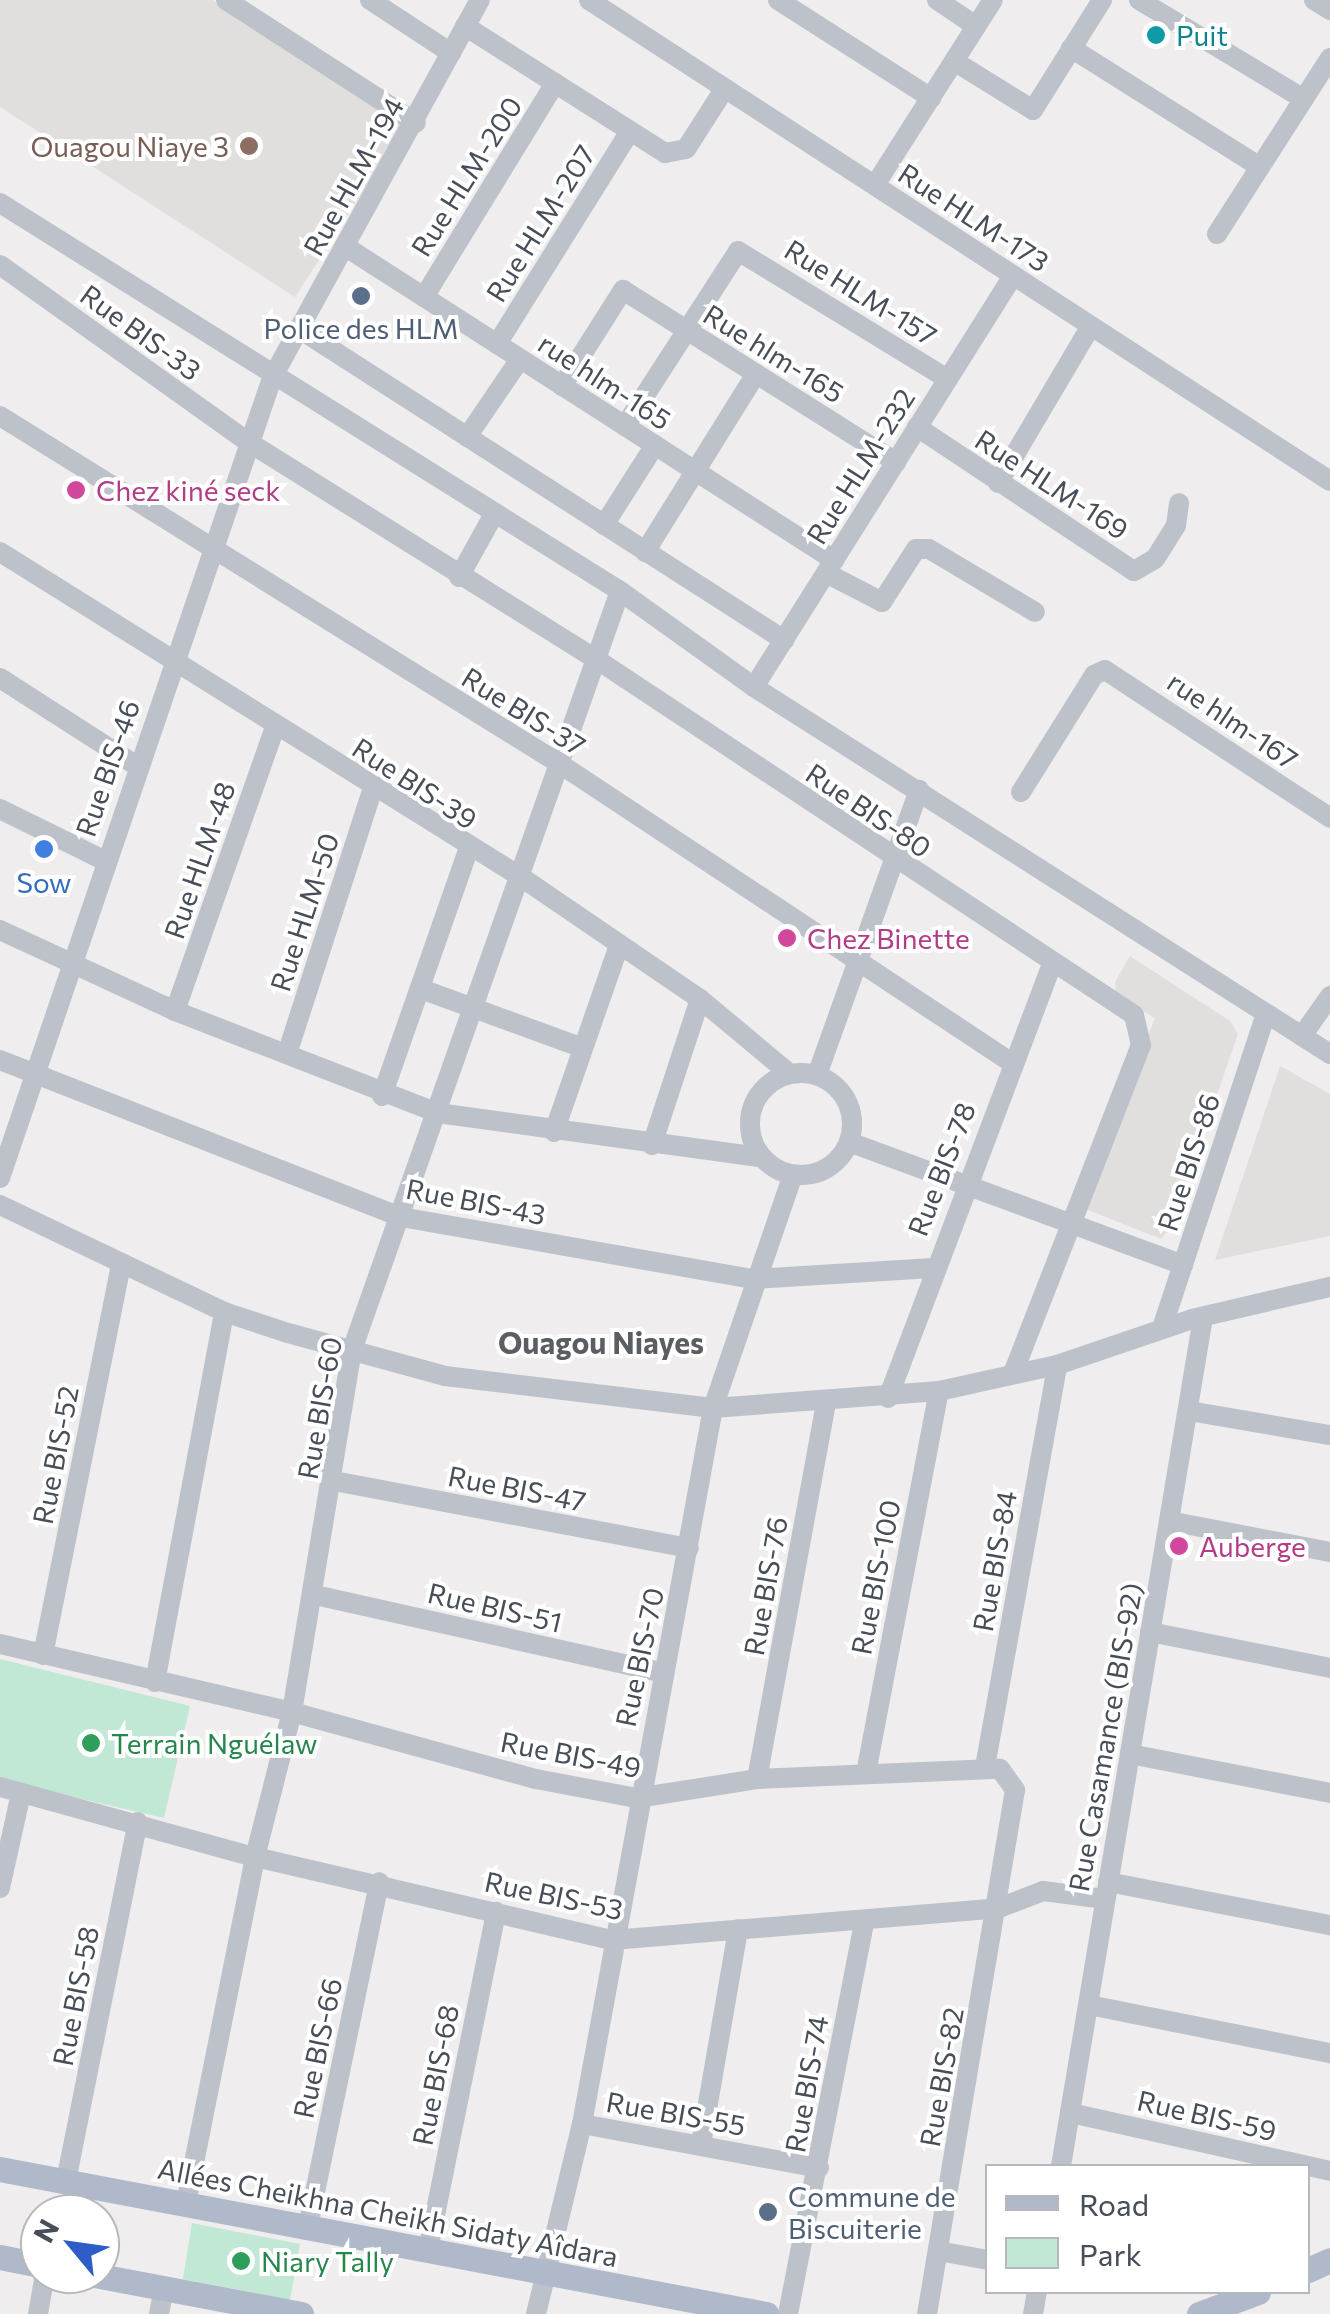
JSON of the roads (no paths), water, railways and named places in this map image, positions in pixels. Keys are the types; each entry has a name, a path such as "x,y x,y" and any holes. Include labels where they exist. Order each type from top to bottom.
{"main road":[{"name":"Allées Cheikhna Cheikh Sidaty Aîdara","path":"0,2169 428,2250 546,2279 766,2314"},
{"path":"120,2285 162,2301 295,2313"},
{"path":"1199,2314 1253,2294"}],"street":[{"path":"226,0 416,122"},
{"path":"370,0 451,52"},
{"name":"Rue HLM-194","path":"272,378 480,0"},
{"name":"Rue HLM-173","path":"589,0 1330,481"},
{"path":"778,0 931,98"},
{"path":"937,0 976,26"},
{"path":"875,186 993,0"},
{"path":"954,61 1033,110 1102,0"},
{"path":"1139,0 1304,98"},
{"path":"1314,0 1330,10"},
{"path":"465,26 630,131 677,156 725,88"},
{"path":"1072,48 1260,167"},
{"path":"1216,234 1330,58"},
{"name":"Rue HLM-200","path":"424,297 556,84"},
{"name":"Rue HLM-207","path":"497,344 630,131"},
{"path":"0,203 272,378 620,591 754,686 1329,1052"},
{"name":"rue hlm-165","path":"346,248 695,472 882,602 921,547 1035,612"},
{"name":"Rue HLM-157","path":"685,329 736,252 745,252 948,379"},
{"name":"Rue BIS-33","path":"0,265 250,443"},
{"name":"Rue HLM-232","path":"754,686 1013,276"},
{"name":"Rue hlm-165","path":"562,386 623,290 896,462"},
{"path":"998,484 1091,326"},
{"path":"298,328 784,640"},
{"path":"625,426 685,329"},
{"path":"467,437 520,359"},
{"path":"645,552 756,374"},
{"name":"Rue BIS-46","path":"0,1178 30,1076 272,378"},
{"name":"Rue BIS-37","path":"0,416 560,764 1012,1062"},
{"name":"Rue HLM-169","path":"918,428 1134,570 1155,560 1176,525 1179,504"},
{"name":"Rue BIS-80","path":"250,443 596,659 895,862 1134,1015 1141,1028 1142,1044 1069,1221 1013,1374"},
{"path":"604,525 654,445"},
{"path":"459,576 494,514"},
{"name":"Rue BIS-39","path":"0,552 468,850 521,877 618,948 700,999 790,1074"},
{"name":"Rue BIS-60","path":"186,2204 255,1857 292,1712 334,1481 352,1350 620,591"},
{"name":"rue hlm-167","path":"1021,792 1094,676 1105,670 1330,818"},
{"path":"0,678 137,766"},
{"name":"Rue HLM-48","path":"175,1011 275,727"},
{"name":"Rue HLM-50","path":"287,1054 373,786"},
{"path":"816,1075 920,790"},
{"path":"0,809 105,862"},
{"path":"382,1096 468,850"},
{"path":"0,930 175,1011 382,1096 438,1113 554,1132 761,1157 792,1176 824,1170 849,1142 848,1102 816,1075 790,1074 767,1086 752,1107 750,1133 761,1157"},
{"path":"554,1132 618,948"},
{"name":"Rue BIS-78","path":"888,1398 964,1182 1052,963"},
{"path":"421,989 583,1048"},
{"path":"1302,1036 1330,996"},
{"path":"652,1145 700,999"},
{"name":"Rue BIS-86","path":"1162,1328 1266,1014"},
{"name":"Rue BIS-43","path":"0,1060 30,1076 401,1217 754,1278 933,1268"},
{"path":"849,1142 1183,1264"},
{"name":"Rue BIS-70","path":"536,2314 582,2124 636,1798 689,1548 713,1408 754,1278 792,1176"},
{"path":"0,1205 120,1266 224,1312 352,1350 445,1376 713,1408 826,1403 939,1391 1058,1365 1162,1328 1330,1288"},
{"name":"Rue BIS-52","path":"43,1655 120,1266"},
{"path":"1306,1296 1330,1302"},
{"path":"155,1682 224,1312"},
{"name":"Rue Casamance (BIS-92)","path":"1061,2164 1204,1317"},
{"name":"Rue BIS-84","path":"985,1768 1058,1365"},
{"name":"Rue BIS-100","path":"866,1773 939,1391"},
{"name":"Rue BIS-76","path":"757,1779 826,1403"},
{"path":"1189,1410 1330,1435"},
{"name":"Rue BIS-47","path":"334,1481 689,1548"},
{"path":"1170,1521 1330,1552"},
{"name":"Rue BIS-51","path":"314,1595 664,1673"},
{"path":"1150,1632 1330,1668"},
{"name":"Rue BIS-49","path":"0,1644 292,1712 536,1779 636,1798 757,1779 985,1768"},
{"path":"1130,1754 1330,1793"},
{"path":"985,1768 1000,1769 1015,1790 998,1908"},
{"path":"0,1888 10,1790"},
{"name":"Rue BIS-53","path":"10,1790 255,1857 379,1882 612,1940 864,1923 998,1908 1043,1890 1107,1890 1330,1925"},
{"name":"Rue BIS-58","path":"66,2181 138,1822"},
{"name":"Rue BIS-66","path":"308,2226 379,1882"},
{"name":"Rue BIS-82","path":"927,2314 998,1908"},
{"name":"Rue BIS-68","path":"428,2250 496,1912"},
{"name":"Rue BIS-74","path":"788,2314 864,1923"},
{"path":"701,2144 738,1930"},
{"path":"1089,2005 1330,2053"},
{"name":"Rue BIS-59","path":"1071,2113 1299,2164"},
{"name":"Rue BIS-55","path":"582,2124 819,2168"},
{"path":"938,2252 985,2260"}],"place":[{"name":"Puit","path":"1156,35"},
{"name":"Ouagou Niaye 3","path":"249,146"},
{"name":"Police des HLM","path":"361,296"},
{"name":"Chez kiné seck","path":"76,490"},
{"name":"Sow","path":"44,849"},
{"name":"Chez Binette","path":"787,938"},
{"name":"Auberge","path":"1179,1546"},
{"name":"Terrain Nguélaw","path":"91,1743"},
{"name":"Commune de Biscuiterie","path":"768,2212"},
{"name":"Niary Tally","path":"241,2261"}],"district":[{"name":"Ouagou Niayes","path":"601,1342"}]}
